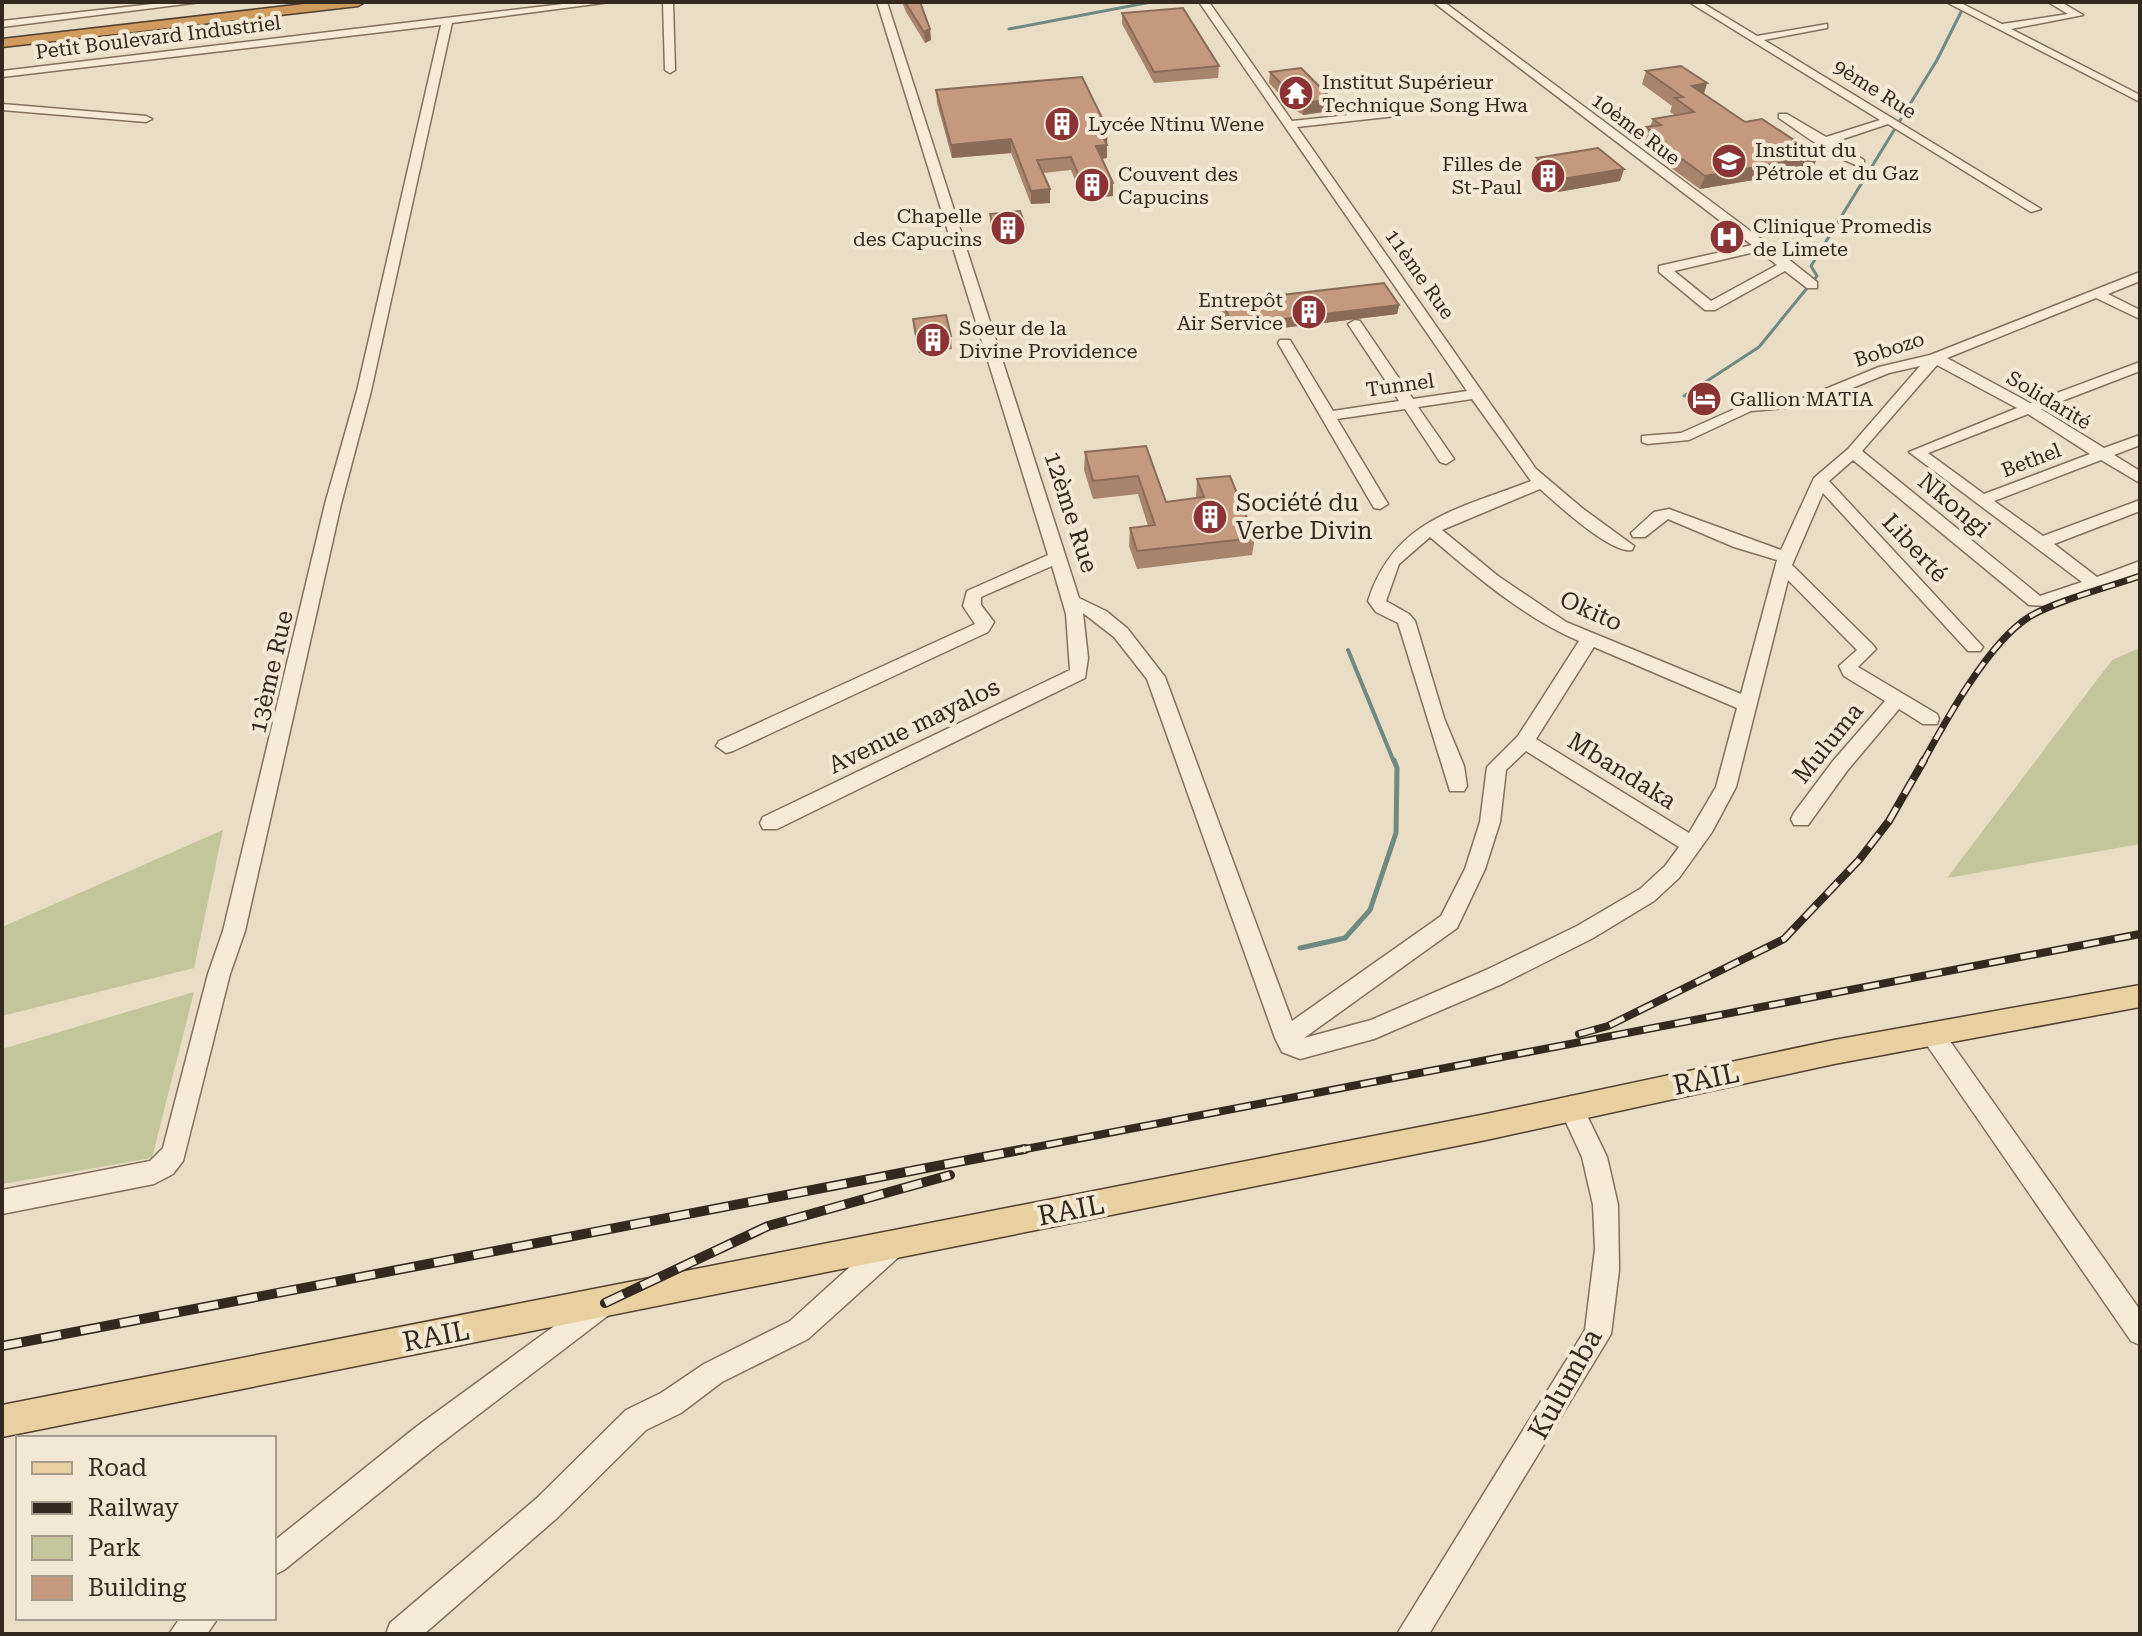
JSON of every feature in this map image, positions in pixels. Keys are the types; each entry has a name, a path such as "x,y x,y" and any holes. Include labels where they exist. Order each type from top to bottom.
{"highway":[{"path":"2,35 295,2"},
{"path":"2,43 358,2"}],"main road":[{"name":"RAIL","path":"2,1421 1471,1130 1932,1034 2140,996"}],"street":[{"path":"2,24 196,2"},
{"name":"Petit Boulevard Industriel","path":"2,74 605,2"},
{"path":"668,2 670,70"},
{"name":"12ème Rue","path":"882,2 1057,558 1074,602 1128,637 1156,677 1288,1042"},
{"name":"11ème Rue","path":"1204,2 1530,472 1576,512 1626,546"},
{"name":"10ème Rue","path":"1438,2 1812,285"},
{"name":"9ème Rue","path":"1694,2 2035,209"},
{"path":"2002,27 2078,15 2053,2"},
{"path":"1955,4 2140,99"},
{"name":"13ème Rue","path":"2,1202 154,1172 164,1166 174,1153 219,974 234,931 333,504 364,391 447,21"},
{"path":"1755,39 1823,26"},
{"path":"2,107 146,119"},
{"path":"1288,125 1396,113"},
{"path":"1783,116 1860,163"},
{"path":"1823,142 1887,121"},
{"path":"1762,247 1664,269 1710,307 1787,265"},
{"name":"Bobozo","path":"1647,439 1684,437 1741,409 1803,403 1884,370 1935,358 2140,276"},
{"path":"2096,293 2140,315"},
{"path":"1355,324 1446,459"},
{"path":"1285,343 1380,504"},
{"path":"1589,640 1525,741 1497,767 1490,822 1475,869 1449,922 1288,1042 1300,1049 1374,1029 1494,977 1585,932 1647,895 1672,872 1692,845 1726,787 1784,561 1820,481 1853,452 1935,358"},
{"name":"Solidarité","path":"1935,358 2028,408 2140,478"},
{"path":"2140,366 1917,452 2094,583 2140,567"},
{"name":"Tunnel","path":"1328,416 1477,394"},
{"name":"Bethel","path":"1982,500 2140,440"},
{"name":"Nkongi","path":"1853,452 2035,601 2046,602 2094,583"},
{"name":"Liberté","path":"1820,481 1974,647"},
{"path":"1457,786 1454,766 1435,718 1406,621 1400,615 1383,609 1377,601 1394,559 1431,530 1542,483"},
{"path":"2041,543 2140,505"},
{"path":"1639,533 1660,516 1669,514 1784,561 1867,649 1850,662 1850,671 1930,719"},
{"name":"Okito","path":"1431,530 1538,613 1589,640 1635,656 1749,705"},
{"path":"726,746 982,628 985,622 972,606 973,595 1057,558"},
{"name":"Avenue mayalos","path":"770,823 1079,673 1080,648 1074,602"},
{"name":"Muluma","path":"1801,819 1840,766 1896,700"},
{"name":"Mbandaka","path":"1525,741 1692,845"},
{"path":"1932,1034 2140,1332"},
{"name":"Kulumba","path":"1412,1634 1575,1376 1598,1334 1606,1280 1605,1214 1598,1166 1571,1107"},
{"path":"401,1634 547,1508 636,1420 671,1403 713,1373 799,1330 892,1246"},
{"path":"276,1558 426,1437 605,1303"},
{"path":"184,1634 201,1620"}],"green space":[{"path":"2140,648 2140,844 1947,878 2112,660"},
{"path":"223,830 194,968 2,1016 2,927"},
{"path":"194,992 152,1158 2,1184 2,1049"}],"building":[{"path":"905,2 920,2 930,29 924,32"},
{"path":"1183,8 1219,66 1154,72 1122,13"},
{"path":"1681,66 1707,83 1692,86 1745,122 1762,119 1818,156 1705,176 1654,138 1659,137 1646,127 1661,125 1653,119 1694,112 1675,98 1683,97 1646,71"},
{"path":"1301,68 1332,99 1304,103 1270,72"},
{"path":"1082,77 1108,130 1100,131 1107,145 1096,146 1113,183 1083,186 1071,157 1037,160 1050,189 1031,191 1011,139 951,145 936,90"},
{"path":"1598,148 1624,169 1562,179 1537,158"},
{"path":"1020,211 1025,225 995,228 990,214"},
{"name":"Entrepôt Air Service","path":"1384,283 1399,305 1233,325 1222,302"},
{"path":"946,315 951,336 917,340 913,319"},
{"path":"1146,446 1166,502 1204,497 1197,479 1230,476 1255,538 1137,551 1130,528 1155,525 1138,476 1093,481 1085,452"}],"waterway":[{"path":"1009,29 1151,2"},
{"path":"1684,396 1759,347 1817,276 1811,266 1937,60 1966,2"},
{"path":"1348,650 1394,762"},
{"path":"1300,948 1345,938 1370,910 1396,833 1397,768 1394,760"}],"railway":[{"path":"1923,762 1970,683 2014,629 2053,605 2140,576"},
{"path":"1579,1034 1608,1026 1784,939 1859,860 1889,821 1924,760"},
{"path":"1015,1151 2140,934"},
{"path":"2,1346 1025,1149"},
{"path":"605,1303 768,1226 950,1175"}],"place":[{"name":"Institut Supérieur Technique Song Hwa","path":"1296,93"},
{"name":"Lycée Ntinu Wene","path":"1062,124"},
{"name":"Institut du Pétrole et du Gaz","path":"1729,161"},
{"name":"Filles de St-Paul","path":"1548,176"},
{"name":"Couvent des Capucins","path":"1092,185"},
{"name":"Chapelle des Capucins","path":"1008,228"},
{"name":"Clinique Promedis de Limete","path":"1727,237"},
{"name":"Entrepôt Air Service","path":"1309,312"},
{"name":"Soeur de la Divine Providence","path":"933,340"},
{"name":"Gallion MATIA","path":"1704,399"},
{"name":"Société du Verbe Divin","path":"1210,517"}]}
